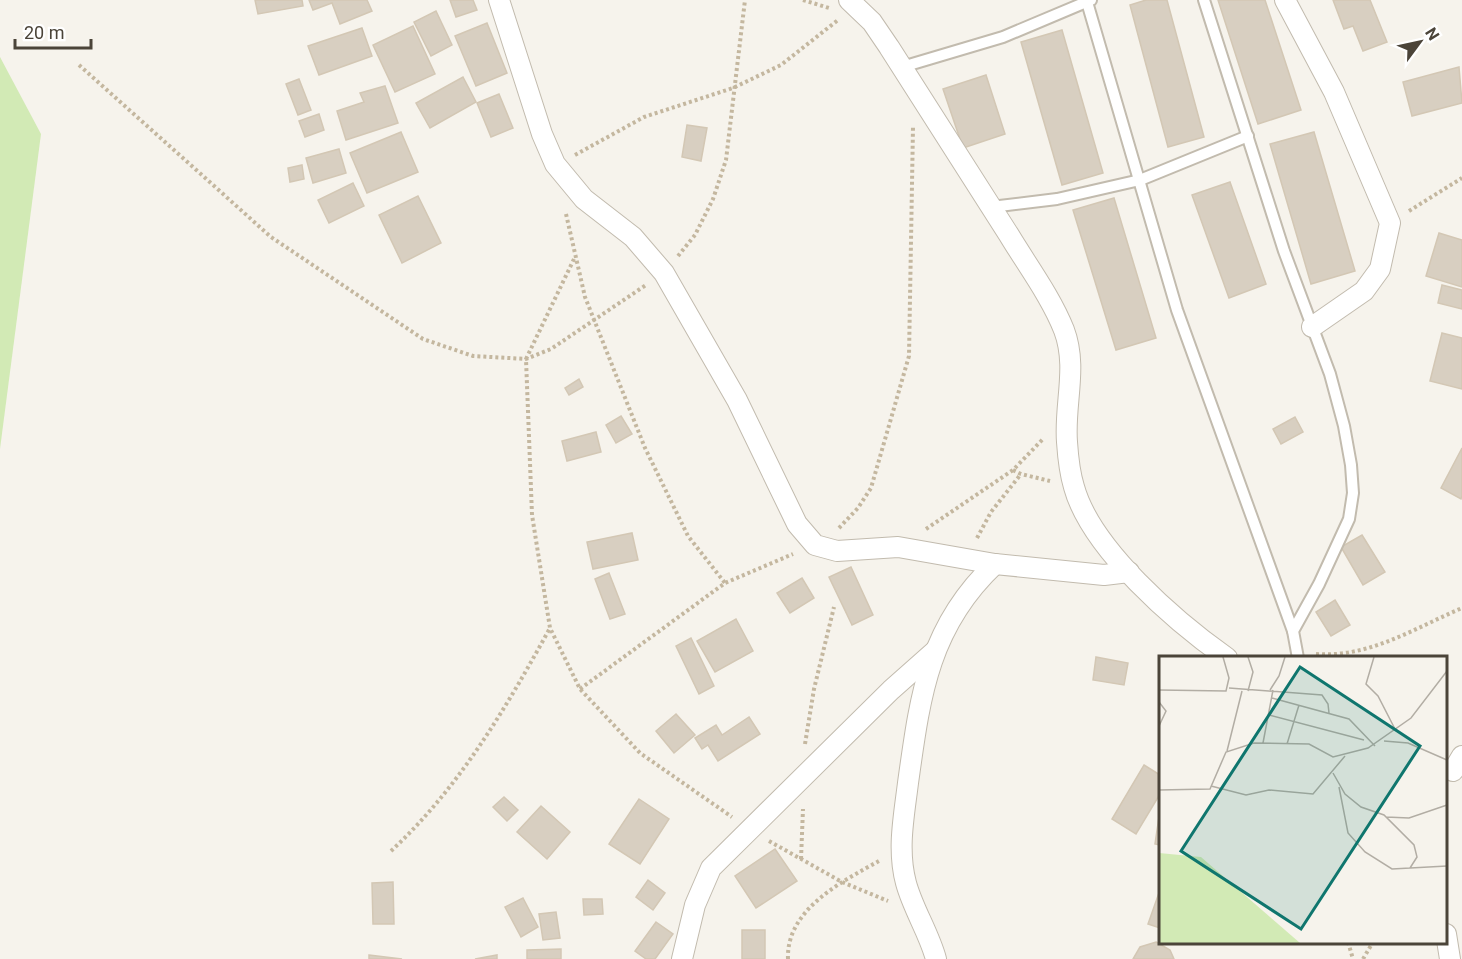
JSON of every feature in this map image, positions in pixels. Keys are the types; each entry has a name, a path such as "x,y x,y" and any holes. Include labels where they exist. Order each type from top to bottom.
{"street":[{"path":"498,0 542,134 561,172 584,199 633,237 664,273 737,400 797,524 818,546 837,550 898,547 995,564 1104,575 1130,572"},
{"path":"1285,0 1334,92 1390,223 1380,269 1364,291 1312,327"},
{"path":"847,7 872,22 991,207 1064,330 1072,370 1067,404 1067,442 1074,487 1084,510 1100,536 1130,572 1175,619 1226,656"},
{"path":"936,959 929,936 906,883 901,848 918,711 935,651 965,594 995,564"},
{"path":"682,959 695,905 711,868 891,690 935,651"},
{"path":"1447,940 1450,959"}],"lane":[{"path":"1204,0 1312,327 1330,374 1344,426 1353,493 1349,519 1340,543 1293,631"},
{"path":"907,76 1089,1 1177,310 1293,631 1298,655"},
{"path":"991,207 1057,199 1140,180 1248,136"}],"path":[{"path":"79,65 271,237 423,339 473,356 526,359 551,349 664,273 695,236 713,199 726,160 745,0"},
{"path":"725,583 688,536 670,504 615,380 574,259 561,172 644,117 733,88 780,65 827,31 847,7"},
{"path":"580,689 725,583 818,546 858,508 871,488 907,367 911,321 907,76"},
{"path":"1390,223 1462,177"},
{"path":"574,259 526,359 532,515 550,628 580,689 640,753 748,829 842,882 918,912"},
{"path":"898,547 1013,470 1043,440 1067,404"},
{"path":"1013,470 1074,487"},
{"path":"969,559 991,512 1021,474"},
{"path":"801,859 805,738 834,608"},
{"path":"1298,655 1327,655 1387,643 1462,608"},
{"path":"391,850 415,828 466,767 515,692 550,628"},
{"path":"788,959 795,927 811,906 842,882 901,848"},
{"path":"1349,944 1353,959"},
{"path":"1363,959 1372,944"}],"green space":[{"path":"0,57 41,134 0,449"}],"building":[{"path":"255,0 302,0 303,6 258,14"},
{"path":"309,0 367,0 372,11 340,24 332,3 313,10"},
{"path":"450,0 473,0 477,10 456,17"},
{"path":"1146,0 1167,0 1204,137 1168,147 1130,5"},
{"path":"1218,0 1265,0 1301,110 1258,124"},
{"path":"1333,0 1370,0 1387,42 1363,51 1353,26 1344,29"},
{"path":"436,11 452,45 431,56 414,22"},
{"path":"487,23 507,73 476,86 455,36"},
{"path":"413,26 435,74 395,92 373,45"},
{"path":"362,28 372,56 319,75 308,46"},
{"path":"1062,30 1103,173 1062,185 1021,42"},
{"path":"1459,67 1462,103 1412,116 1403,82"},
{"path":"986,75 1005,134 963,148 943,89"},
{"path":"463,77 476,102 430,128 416,103"},
{"path":"299,79 311,110 298,115 286,84"},
{"path":"385,86 398,123 346,140 337,111 364,102 360,93"},
{"path":"499,94 513,128 491,137 477,103"},
{"path":"319,114 324,130 305,137 299,121"},
{"path":"687,125 707,128 701,161 682,157"},
{"path":"401,132 418,172 367,193 350,153"},
{"path":"1314,132 1355,271 1311,284 1270,144"},
{"path":"339,149 346,173 313,183 306,158"},
{"path":"302,165 304,179 290,182 288,168"},
{"path":"1230,182 1266,284 1229,298 1192,195"},
{"path":"353,183 364,206 329,223 318,200"},
{"path":"418,196 441,243 402,263 379,215"},
{"path":"1114,198 1156,338 1116,350 1073,210"},
{"path":"1439,233 1462,240 1462,287 1426,276"},
{"path":"1442,285 1462,290 1462,309 1438,303"},
{"path":"1442,333 1462,338 1462,389 1430,381"},
{"path":"579,379 583,387 569,395 565,388"},
{"path":"621,416 632,434 616,443 606,425"},
{"path":"1295,417 1303,432 1281,444 1273,429"},
{"path":"596,432 601,452 567,461 562,441"},
{"path":"1462,448 1462,496 1461,499 1441,488"},
{"path":"632,533 638,560 593,569 587,542"},
{"path":"1362,535 1385,572 1363,585 1341,547"},
{"path":"851,567 873,615 852,625 829,577"},
{"path":"609,573 625,614 610,619 595,579"},
{"path":"802,578 814,598 790,613 777,593"},
{"path":"1335,600 1350,625 1331,636 1316,612"},
{"path":"736,619 753,651 715,672 697,641"},
{"path":"691,638 714,686 699,694 676,646"},
{"path":"1096,657 1128,663 1124,685 1093,680"},
{"path":"676,714 695,735 674,753 656,731"},
{"path":"749,717 760,734 718,761 708,745 702,749 695,738 716,725 722,735"},
{"path":"1144,765 1159,774 1159,796 1136,834 1112,819"},
{"path":"504,797 518,810 507,821 493,807"},
{"path":"639,799 669,819 640,864 609,844"},
{"path":"541,806 570,832 547,859 517,832"},
{"path":"1159,817 1159,845 1155,844"},
{"path":"775,849 797,881 756,908 735,876"},
{"path":"648,880 665,893 653,910 636,897"},
{"path":"393,882 394,924 373,924 372,883"},
{"path":"1159,893 1159,928 1148,924"},
{"path":"523,898 538,927 521,937 505,907"},
{"path":"583,899 602,899 603,914 584,915"},
{"path":"556,912 560,938 543,940 539,914"},
{"path":"656,922 673,934 655,959 646,959 635,951"},
{"path":"742,930 765,930 765,959 742,959"},
{"path":"1156,942 1170,950 1174,959 1133,959 1140,947"},
{"path":"561,949 561,959 527,959 527,950"},
{"path":"369,955 402,959 369,959"},
{"path":"497,955 497,959 475,959"}]}
